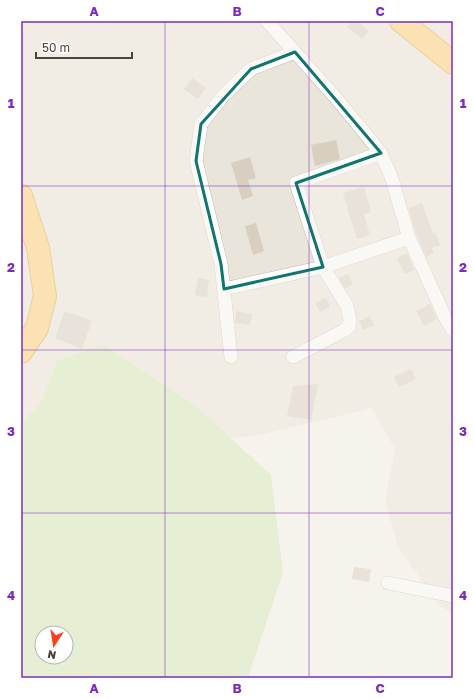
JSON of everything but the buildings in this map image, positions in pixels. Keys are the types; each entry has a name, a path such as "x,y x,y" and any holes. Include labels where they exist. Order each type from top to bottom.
{"highway":[{"path":"401,21 453,63"},
{"path":"21,196 38,248 45,296 38,328 21,352"}],"street":[{"path":"267,21 336,98 381,153 392,180 409,238 445,317 453,330"},
{"path":"231,357 221,264 196,161 201,124 224,95 251,69 294,52"},
{"path":"293,357 343,331 349,327 350,320 347,306 323,267 296,183 381,153"},
{"path":"224,289 323,267 409,238"},
{"path":"388,583 453,596"}],"highlighted area":[{"path":"295,52 381,153 296,183 323,267 224,289 221,264 196,161 201,124 251,69"}],"shaded area":[{"path":"21,21 453,21 453,614 438,604 398,547 385,502 395,449 372,408 259,435 187,443 21,536"}],"green space":[{"path":"104,345 193,404 271,475 283,572 248,678 21,678 21,424 41,403 57,361"}]}
